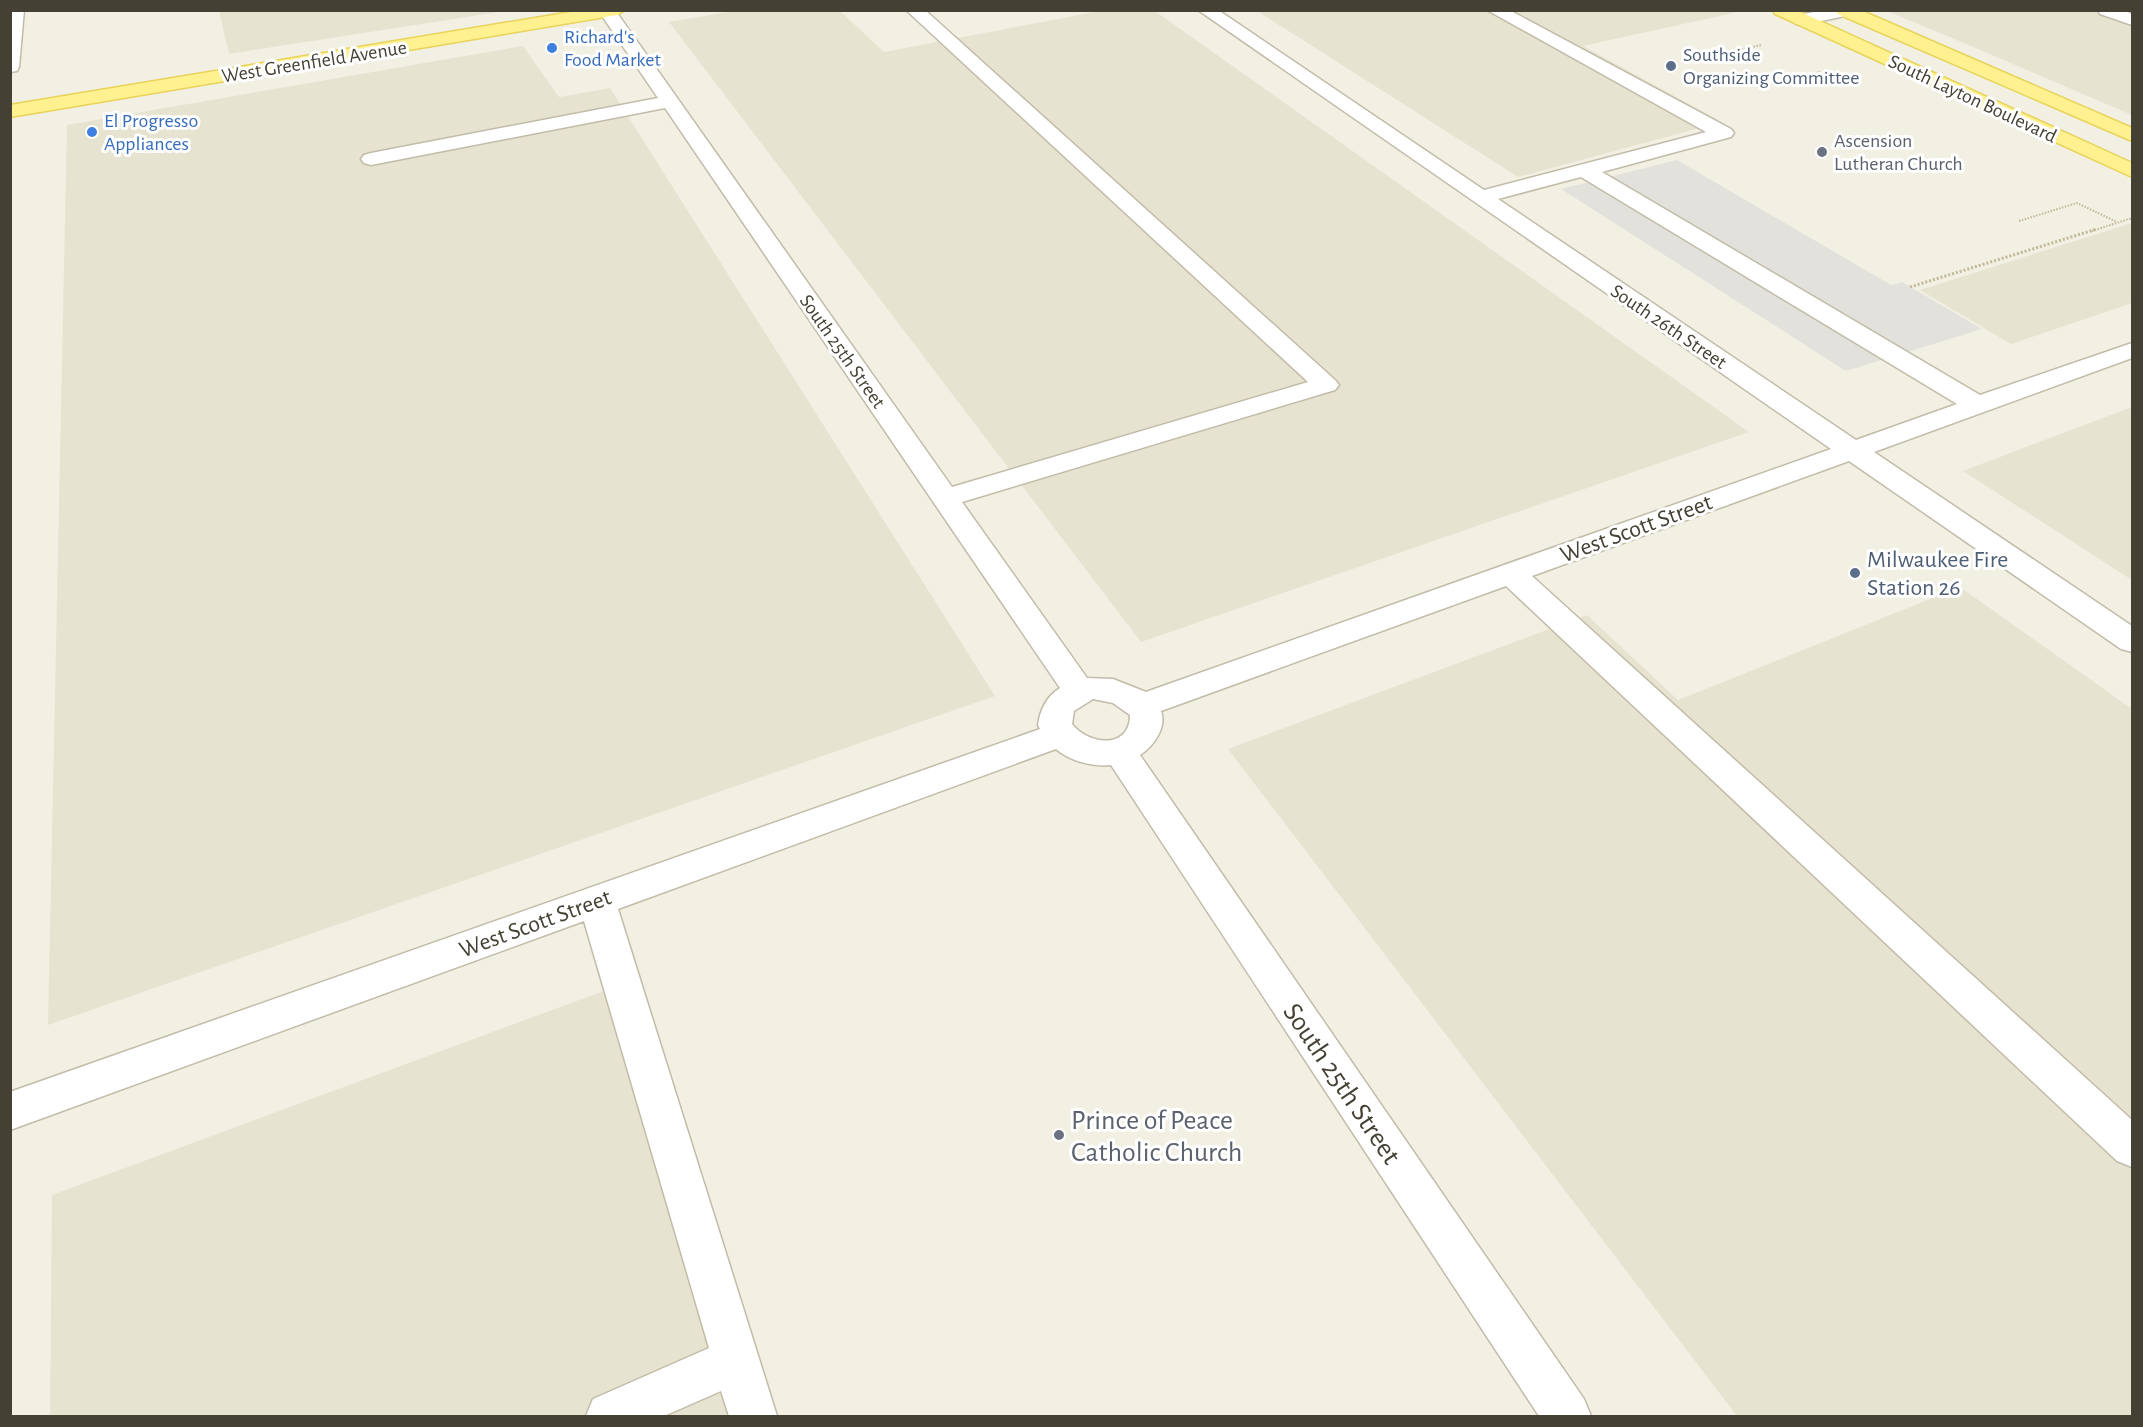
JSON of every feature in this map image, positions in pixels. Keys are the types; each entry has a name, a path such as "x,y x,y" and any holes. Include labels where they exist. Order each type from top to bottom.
{"main road":[{"name":"South Layton Boulevard","path":"1781,10 2133,171"},
{"name":"West Greenfield Avenue","path":"10,111 610,11"},
{"name":"South Layton Boulevard","path":"1844,11 2133,135"}],"street":[{"path":"10,67 15,10"},
{"path":"914,10 1326,385 945,498"},
{"path":"1481,197 1724,133 1494,10"},
{"path":"2106,10 2133,21"},
{"name":"South 25th Street","path":"610,11 668,102 1079,691"},
{"name":"South 26th Street","path":"1210,11 2133,641"},
{"path":"1802,20 1844,11"},
{"path":"371,159 668,102"},
{"path":"1584,170 1978,405"},
{"name":"West Scott Street","path":"1140,706 2133,350"},
{"path":"1510,573 2133,1147"},
{"path":"1093,688 1113,690 1132,698 1140,706 1145,716 1145,726 1140,736 1119,750 1106,753 1078,750 1059,735 1054,725 1060,705 1079,691 1093,688"},
{"name":"West Scott Street","path":"10,1111 1059,735"},
{"name":"South 25th Street","path":"1119,750 1567,1416"},
{"path":"597,901 753,1416"},
{"path":"610,1416 736,1360"}],"path":[{"path":"1701,59 1765,44"},
{"path":"1757,87 1822,71"},
{"path":"2019,220 2077,203 2118,223"},
{"path":"1910,287 2133,218"}],"shaded area":[{"path":"219,10 505,11 229,54"},
{"path":"1735,10 1738,12 1583,46 1722,122 1518,177 1257,11"},
{"path":"734,11 840,11 884,52 1100,11 1155,11 1749,432 1141,642 669,22"},
{"path":"1887,11 2132,11 2132,115 1964,43"},
{"path":"523,46 559,97 610,88 995,696 48,1025 67,125"},
{"path":"1677,160 1891,285 1902,282 1982,329 1846,371 1561,189"},
{"path":"2132,223 2132,303 2011,344 1920,290"},
{"path":"2132,407 2132,580 1963,471"},
{"path":"1960,587 2132,709 2132,1416 1737,1416 1228,749 1587,615 1678,700"},
{"path":"609,989 730,1416 50,1416 52,1195"}],"place":[{"name":"Richard's Food Market","path":"552,48"},
{"name":"Southside Organizing Committee","path":"1671,66"},
{"name":"El Progresso Appliances","path":"92,132"},
{"name":"Ascension Lutheran Church","path":"1822,152"},
{"name":"Milwaukee Fire Station 26","path":"1855,573"},
{"name":"Prince of Peace Catholic Church","path":"1059,1135"}]}
